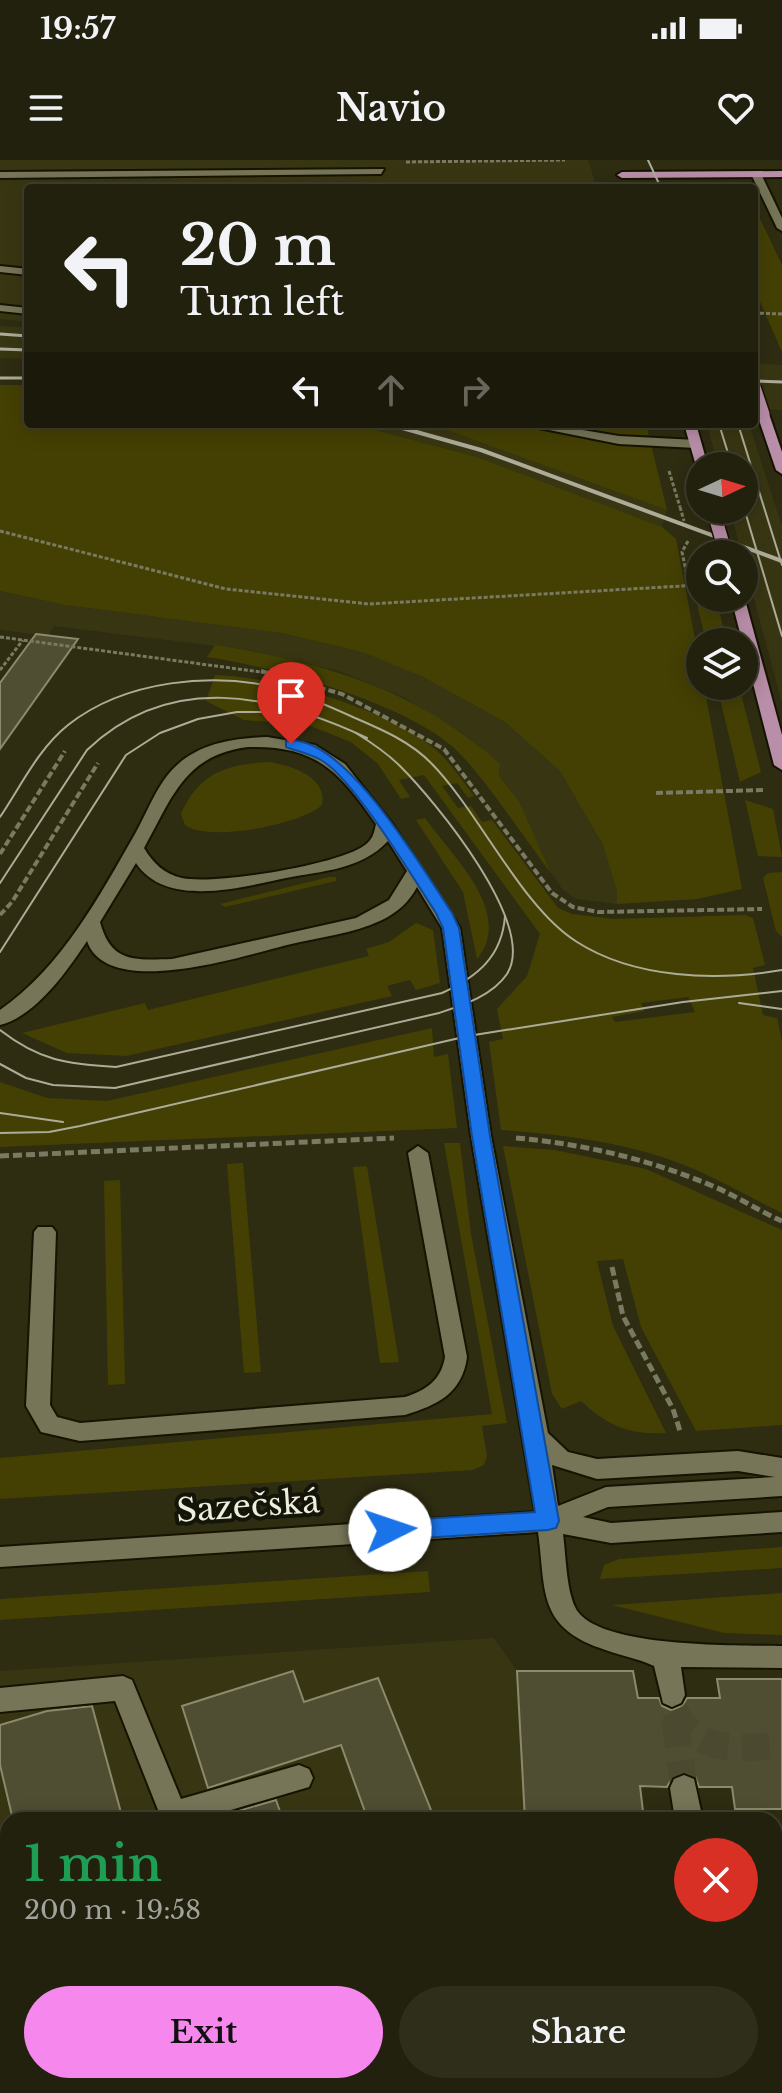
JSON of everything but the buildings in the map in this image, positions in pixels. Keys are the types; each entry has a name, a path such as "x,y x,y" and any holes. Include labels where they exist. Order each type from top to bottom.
{"main road":[{"path":"615,160 625,184"},
{"path":"670,160 681,184"},
{"path":"622,175 782,174"},
{"path":"758,399 782,470"},
{"path":"691,428 698,452"},
{"path":"742,612 782,765"}],"street":[{"path":"17,160 19,175"},
{"path":"0,175 381,171"},
{"path":"756,174 782,228"},
{"path":"19,175 31,182 168,181 179,184"},
{"path":"0,269 24,272"},
{"path":"0,308 24,311"},
{"path":"548,428 619,440 696,444"},
{"path":"0,1019 47,985 91,921 179,771 208,752 248,742 291,744 325,756 338,766 384,824 451,928 481,1136 566,1619 584,1631 650,1651 686,1656 782,1657"},
{"path":"134,846 147,867 161,876 180,882 224,884 357,858 381,839 384,824"},
{"path":"91,921 95,941 114,958 130,964 167,967 366,920 400,901 410,887 414,873"},
{"path":"45,1232 38,1406 49,1425 80,1432 405,1406 443,1389 451,1380 456,1357 418,1153"},
{"path":"534,1431 541,1444 574,1467 597,1469 738,1461 782,1468"},
{"name":"Sazečská","path":"548,1521 606,1497 782,1486"},
{"name":"Sazečská","path":"0,1557 548,1521 611,1533 782,1522"},
{"path":"650,1651 668,1667 672,1695"},
{"path":"0,1700 123,1688 172,1812"},
{"path":"180,1812 299,1778"},
{"path":"684,1788 688,1812"}],"path":[{"path":"557,160 565,160"},
{"path":"758,313 782,314"},
{"path":"0,531 226,589 369,604 686,585"},
{"path":"686,545 682,552 686,571"},
{"path":"0,637 255,669 342,694 444,749 464,771 549,890 579,909 762,909"},
{"path":"0,670 24,639"},
{"path":"0,854 65,751"},
{"path":"0,915 12,902 98,763"},
{"path":"656,793 766,790"},
{"path":"0,1156 398,1137"},
{"path":"503,1138 600,1148 635,1157 719,1189 782,1221"},
{"path":"612,1267 623,1316 673,1409 682,1439"}],"shaded area":[{"path":"0,160 588,160 596,184 24,184 24,322 0,319"},
{"path":"758,214 782,265 782,352 758,297"},
{"path":"0,326 24,327 24,359 0,358"},
{"path":"758,363 782,365 782,410 758,409"},
{"path":"0,385 24,385 24,428 368,428 477,457 662,527 676,539 686,592 686,612 690,612 693,628 686,628 686,700 707,700 742,889 697,899 617,904 617,891 603,845 560,771 505,722 423,677 362,652 282,633 65,605 0,591"},
{"path":"368,428 441,428 667,510 662,527 477,457"},
{"path":"441,428 647,428 667,510"},
{"path":"708,428 750,428 782,526 782,703 757,612 758,540 738,540 734,524 758,524 758,452 714,452"},
{"path":"0,591 65,605 282,633 362,652 423,677 505,722 560,771 603,845 617,891 617,904 576,899 563,890 551,873 519,801 499,776 500,764 463,733 403,697 339,671 248,650 54,626 48,636 0,630"},
{"path":"699,612 720,612 724,628 703,628"},
{"path":"215,645 293,660 367,683 436,716 469,738 500,764 499,776 519,801 551,873 478,774 453,747 431,731 402,715 336,689 267,669 207,657"},
{"path":"215,675 241,677 330,697 389,720 414,734 440,754 474,796 468,798 457,783 442,786 458,808 471,806 482,822 492,820 558,908 572,914 613,919 745,915 753,918 765,965 753,968 763,1015 777,1018 782,1042 782,1213 671,1160 575,1138 501,1130 489,1042 503,1039 497,1009 527,976 540,934 424,775 399,780 410,797 401,799 378,764 351,742 308,725 244,720 206,701","holes":["688,997 695,1012 615,1022 612,1017 644,1011 641,1003"]},
{"path":"720,700 743,700 761,772 740,782"},
{"path":"269,762 306,774 319,787 322,805 296,819 255,829 213,832 185,825 181,814 205,780 240,765"},
{"path":"745,800 773,809 782,857 758,856"},
{"path":"425,818 463,867 484,904 489,923 487,941 477,959 463,892 416,820"},
{"path":"782,872 782,937 776,931 763,878 768,873"},
{"path":"336,877 336,881 225,907 220,904"},
{"path":"416,923 433,930 440,983 416,990 410,980 387,986 392,996 126,1056 67,1053 22,1033 145,1003 148,1010 369,956 366,949 389,942"},
{"path":"432,1028 434,1057 448,1054 457,1128 0,1147 0,1082 47,1098 107,1101"},
{"path":"444,1143 460,1143 471,1234 507,1423 482,1426 487,1456 484,1465 473,1470 0,1499 0,1458 492,1414"},
{"path":"503,1146 555,1150 646,1169 782,1230 782,1425 696,1431 641,1327 623,1259 597,1261 613,1326 666,1433 620,1427 600,1417 581,1401 562,1409 552,1394"},
{"path":"243,1163 261,1372 244,1373 227,1164"},
{"path":"367,1166 399,1362 380,1363 353,1167"},
{"path":"120,1180 125,1384 108,1385 104,1181"},
{"path":"782,1547 782,1568 600,1579 604,1565 619,1559"},
{"path":"428,1571 430,1592 0,1620 0,1599"},
{"path":"782,1593 782,1635 724,1633 612,1605"},
{"path":"494,1638 517,1671 525,1812 0,1812 0,1671"}],"tunnel":[{"path":"674,1711 696,1736 708,1742 735,1747 782,1746"},
{"path":"675,1720 684,1788"}],"tram line":[{"path":"648,160 659,184"},
{"path":"720,428 728,452"},
{"path":"739,428 782,565"},
{"path":"749,524 782,636"},
{"path":"0,817 31,768 57,735 91,710 116,698 171,683 199,681 228,681 282,689 376,727 424,756 467,807 538,907 577,942 624,964 676,974 730,975 782,970"},
{"path":"0,883 87,750 119,725 153,709 187,700 223,698 259,702 295,710 358,734"},
{"path":"0,952 126,755 160,733 198,719 237,712 278,712"},
{"path":"358,734 367,738"},
{"path":"358,734 400,766 436,806 478,865 505,918"},
{"path":"0,1030 41,1055 116,1067 442,993 486,964 499,943 505,918"},
{"path":"0,1064 26,1078 53,1085 115,1088 439,1013 476,999 501,982 507,974 513,952 505,918"},
{"path":"0,1133 49,1132 80,1126 468,1036 683,1002 782,991"},
{"path":"739,1003 782,1009"},
{"path":"0,1113 63,1122"}],"railway":[{"path":"0,334 24,336"},
{"path":"0,349 24,350"},
{"path":"0,378 24,378"},
{"path":"758,381 782,382"},
{"path":"402,428 481,450 782,561"}],"route":[{"path":"291,744 325,756 338,766 384,824 451,928 481,1136 548,1521 390,1530"}]}
